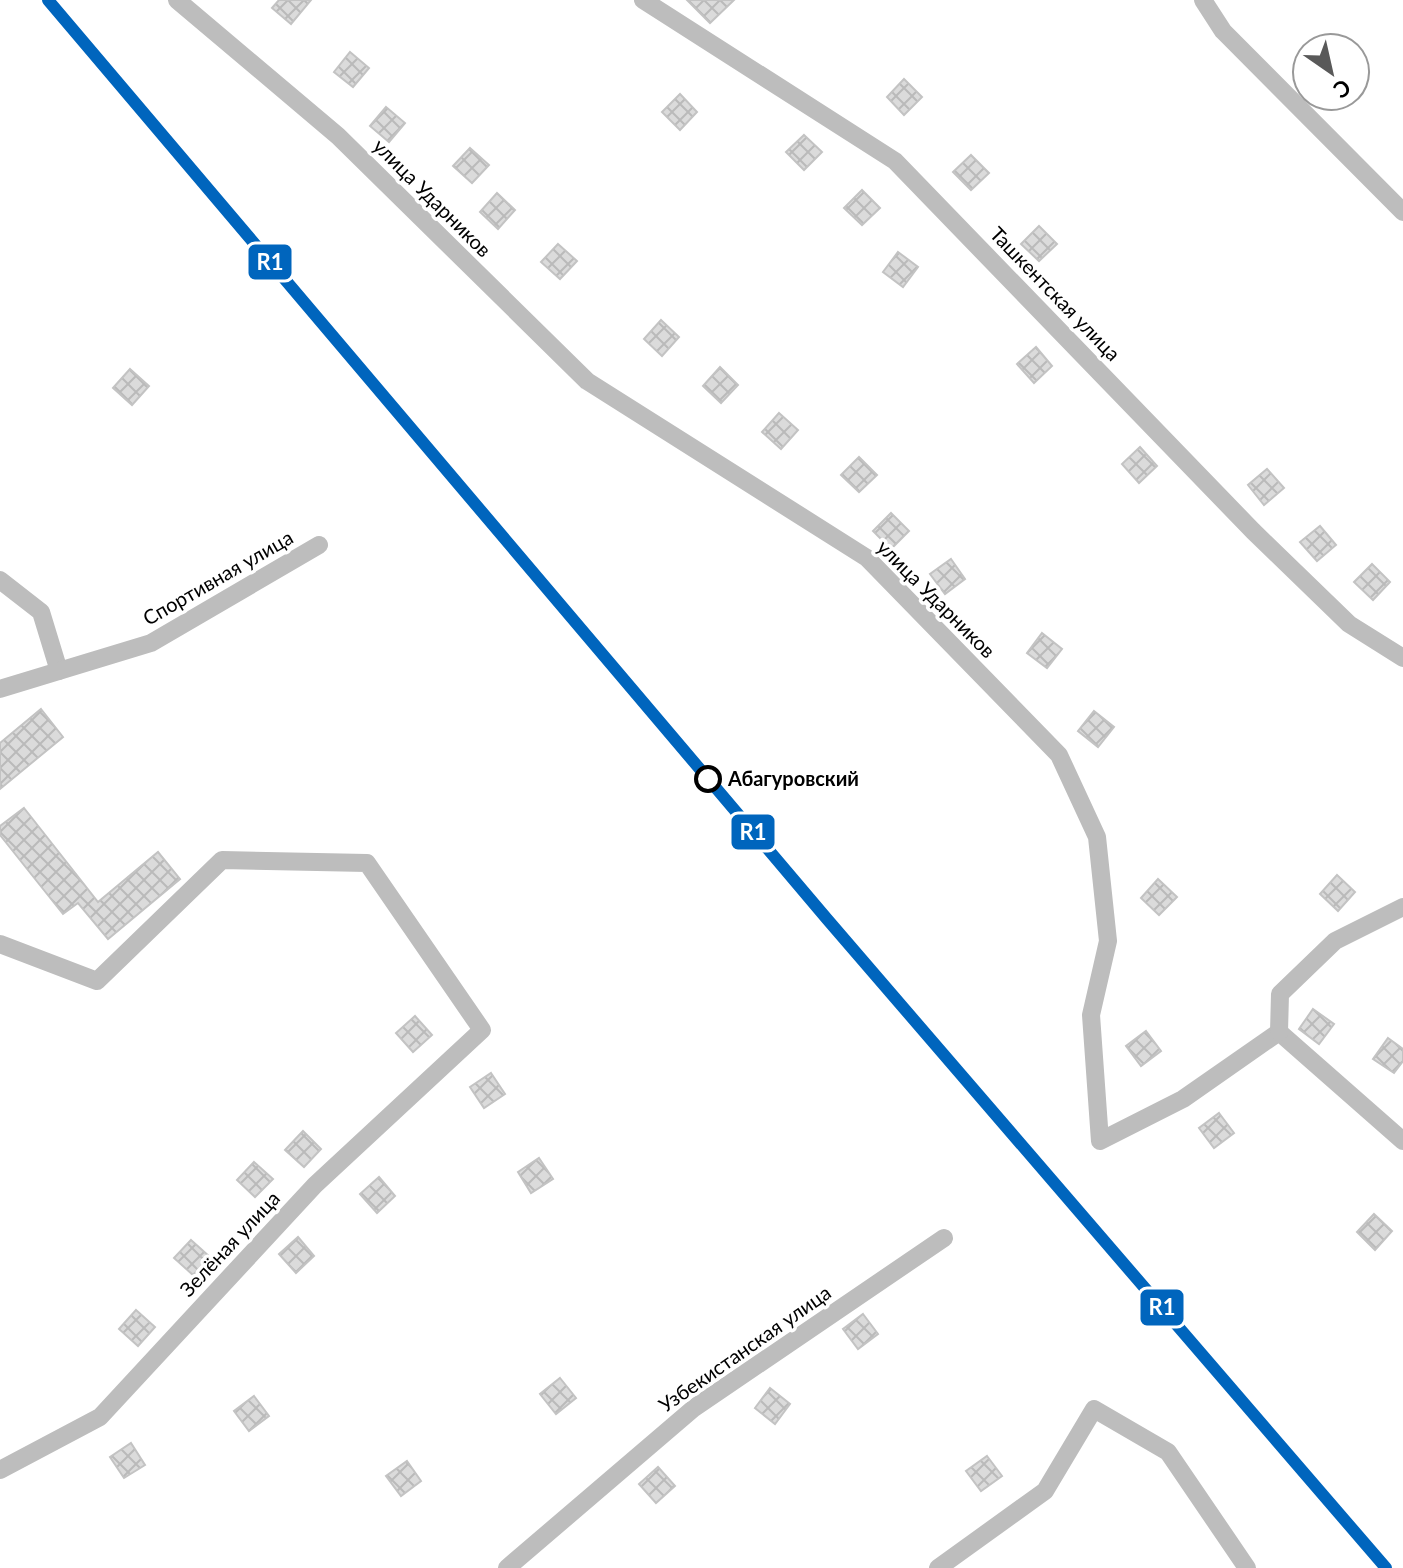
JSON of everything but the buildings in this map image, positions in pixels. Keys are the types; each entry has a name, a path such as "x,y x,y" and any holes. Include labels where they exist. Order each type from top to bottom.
{"street":[{"name":"улица Ударников","path":"177,0 338,136 587,381 867,558 1059,755 1097,837 1108,941 1091,1015 1100,1141 1183,1099 1279,1032"},
{"name":"Ташкентская улица","path":"643,0 895,161 1253,531 1349,624 1403,658"},
{"path":"1203,0 1223,31 1403,212"},
{"name":"Спортивная улица","path":"0,689 151,643 319,545"},
{"path":"0,580 41,612 59,671"},
{"name":"Зелёная улица","path":"0,944 97,981 222,860 367,863 482,1030 315,1185 100,1417 0,1470"},
{"path":"1403,907 1335,941 1280,994 1279,1032 1403,1141"},
{"name":"Узбекистанская улица","path":"507,1568 694,1408 944,1238"},
{"path":"938,1568 1045,1491 1094,1409 1168,1452 1247,1568"}],"transit line":[{"name":"R1","path":"48,0 827,919 1386,1568"}],"place":[{"name":"Абагуровский","path":"708,779"}]}
